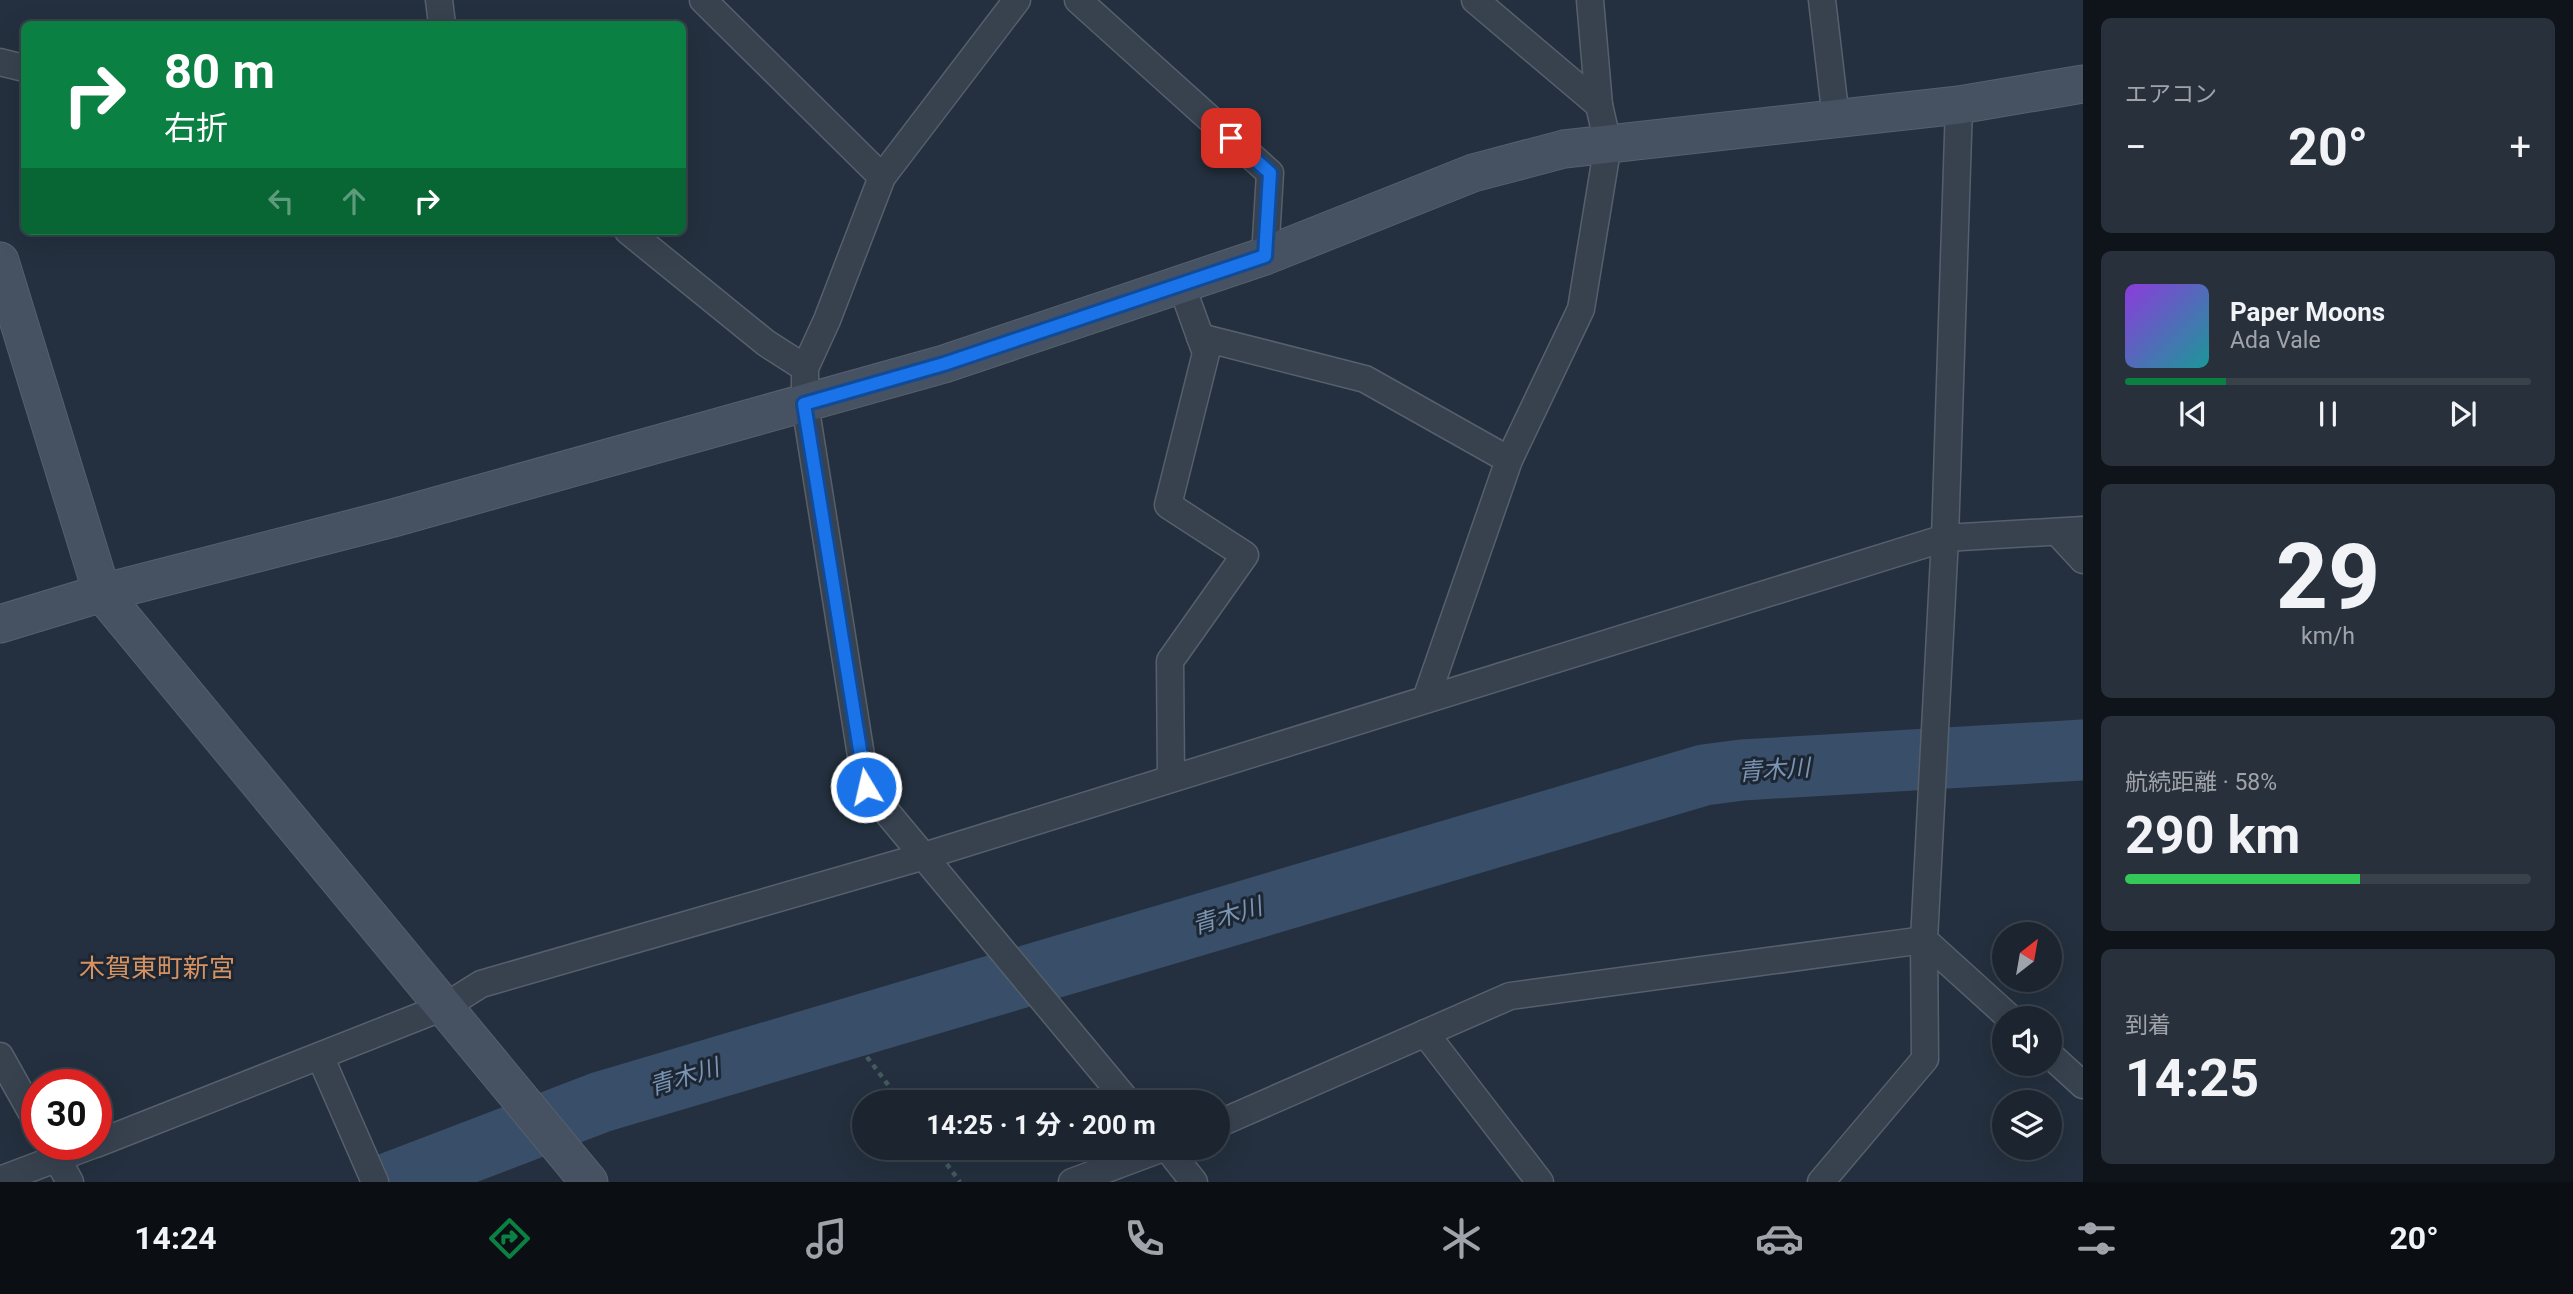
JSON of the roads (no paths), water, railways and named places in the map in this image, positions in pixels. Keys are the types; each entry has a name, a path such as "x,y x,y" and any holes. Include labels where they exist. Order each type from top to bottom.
{"street":[{"path":"439,0 442,21"},
{"path":"703,0 882,177"},
{"path":"1017,0 882,177 827,320 805,386 866,787 1118,1090"},
{"path":"1078,0 1270,173 1265,256"},
{"path":"1475,0 1598,105"},
{"path":"1426,699 1509,460 1581,309 1608,144 1598,105 1590,0"},
{"path":"1822,0 1836,119"},
{"path":"0,62 21,67"},
{"path":"0,624 102,593 393,517 805,386 944,364 1265,256 1473,173 1564,149 1959,105 2083,84"},
{"path":"1821,1182 1925,1059 1924,940 1945,538 1959,105"},
{"path":"633,235 766,343 805,386"},
{"path":"0,261 10,331 102,593 585,1177"},
{"path":"1171,778 1170,661 1245,555 1168,505 1206,353 1181,284"},
{"path":"1200,337 1365,379 1509,460"},
{"path":"112,1138 446,1006 481,984 922,857 1945,538 2070,531 2083,560"},
{"path":"1230,1119 1510,996 1924,940 1997,1006"},
{"path":"1425,1033 1541,1182"},
{"path":"0,1056 21,1093"},
{"path":"320,1056 371,1173"},
{"path":"2062,1066 2083,1085"},
{"path":"1072,1182 1132,1160"},
{"path":"1175,1160 1194,1182"},
{"path":"0,1180 59,1162"}],"waterway":[{"name":"青木川","path":"392,1182 601,1102 1704,775 1742,770 2083,750"}],"district":[{"name":"木賀東町新宮","path":"157,968"}]}
